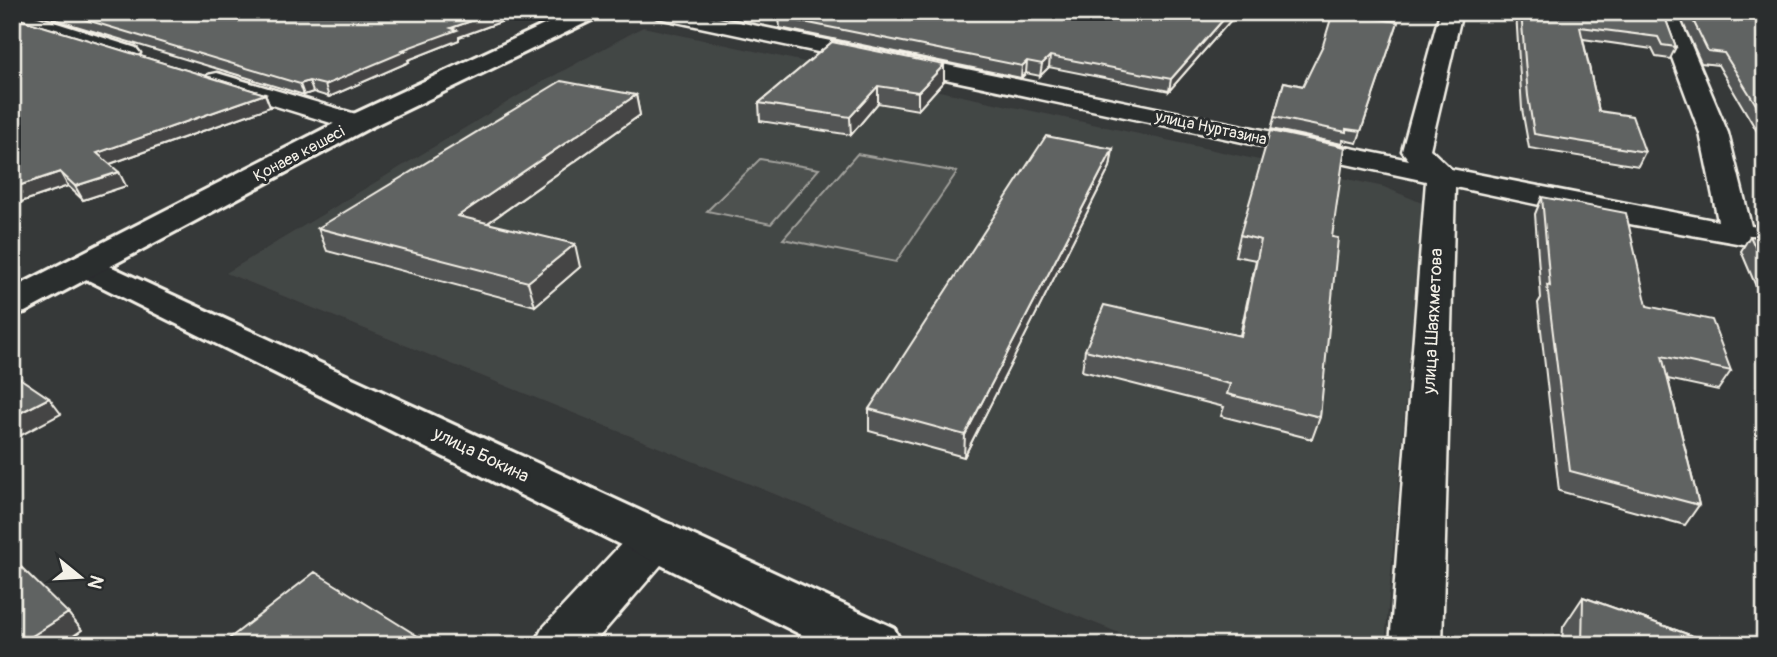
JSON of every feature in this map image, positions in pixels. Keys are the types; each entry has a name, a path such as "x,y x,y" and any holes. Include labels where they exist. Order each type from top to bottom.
{"street":[{"path":"12,15 21,12"},
{"name":"Қонаев көшесі","path":"12,304 357,123 590,12"},
{"name":"улица Нуртазина","path":"658,12 1635,216 1765,238"},
{"path":"1441,176 1416,150 1451,12"},
{"path":"1666,12 1714,133 1737,234"},
{"path":"12,15 146,58"},
{"path":"198,74 357,123"},
{"name":"улица Шаяхметова","path":"1416,645 1441,176"},
{"name":"улица Бокина","path":"86,266 875,645"},
{"path":"560,645 656,538"}],"shaded area":[{"path":"643,27 1384,187 1422,203 1385,645 1149,645 226,273 526,91"},
{"path":"857,154 957,172 896,262 783,239"},
{"path":"760,159 819,169 771,224 707,211"}],"building":[{"path":"60,12 497,12 451,28 457,30 402,50 406,51 325,85 309,81 300,84"},
{"path":"789,12 1230,12 1171,79 1050,56 1042,64 1027,61 1022,66 779,17"},
{"path":"1333,12 1374,12 1373,18 1398,22 1361,131 1346,129 1346,132 1274,117 1284,82 1303,86 1323,45"},
{"path":"1521,12 1663,12 1676,47 1662,45 1658,37 1580,27 1599,111 1632,116 1645,152 1534,134"},
{"path":"1689,12 1765,12 1765,119 1724,53 1708,51"},
{"path":"12,17 265,94 97,153 119,172 75,186 60,172 12,188"},
{"path":"832,42 944,65 918,92 878,86 850,117 759,103"},
{"path":"561,81 636,95 458,216 575,244 528,282 318,228"},
{"path":"1270,131 1345,147 1332,237 1338,238 1320,417 1227,394 1230,384 1085,350 1104,305 1241,336 1261,240 1240,235"},
{"path":"1046,136 1113,149 965,435 869,409"},
{"path":"1542,197 1626,213 1647,306 1712,320 1731,371 1662,356 1699,505 1570,471 1547,285 1550,286"},
{"path":"1750,236 1765,238 1765,268"},
{"path":"12,373 49,398 12,417"},
{"path":"21,567 68,613 18,645 12,645 12,572"},
{"path":"315,572 432,645 221,645"},
{"path":"1583,597 1718,645 1582,645"}]}
